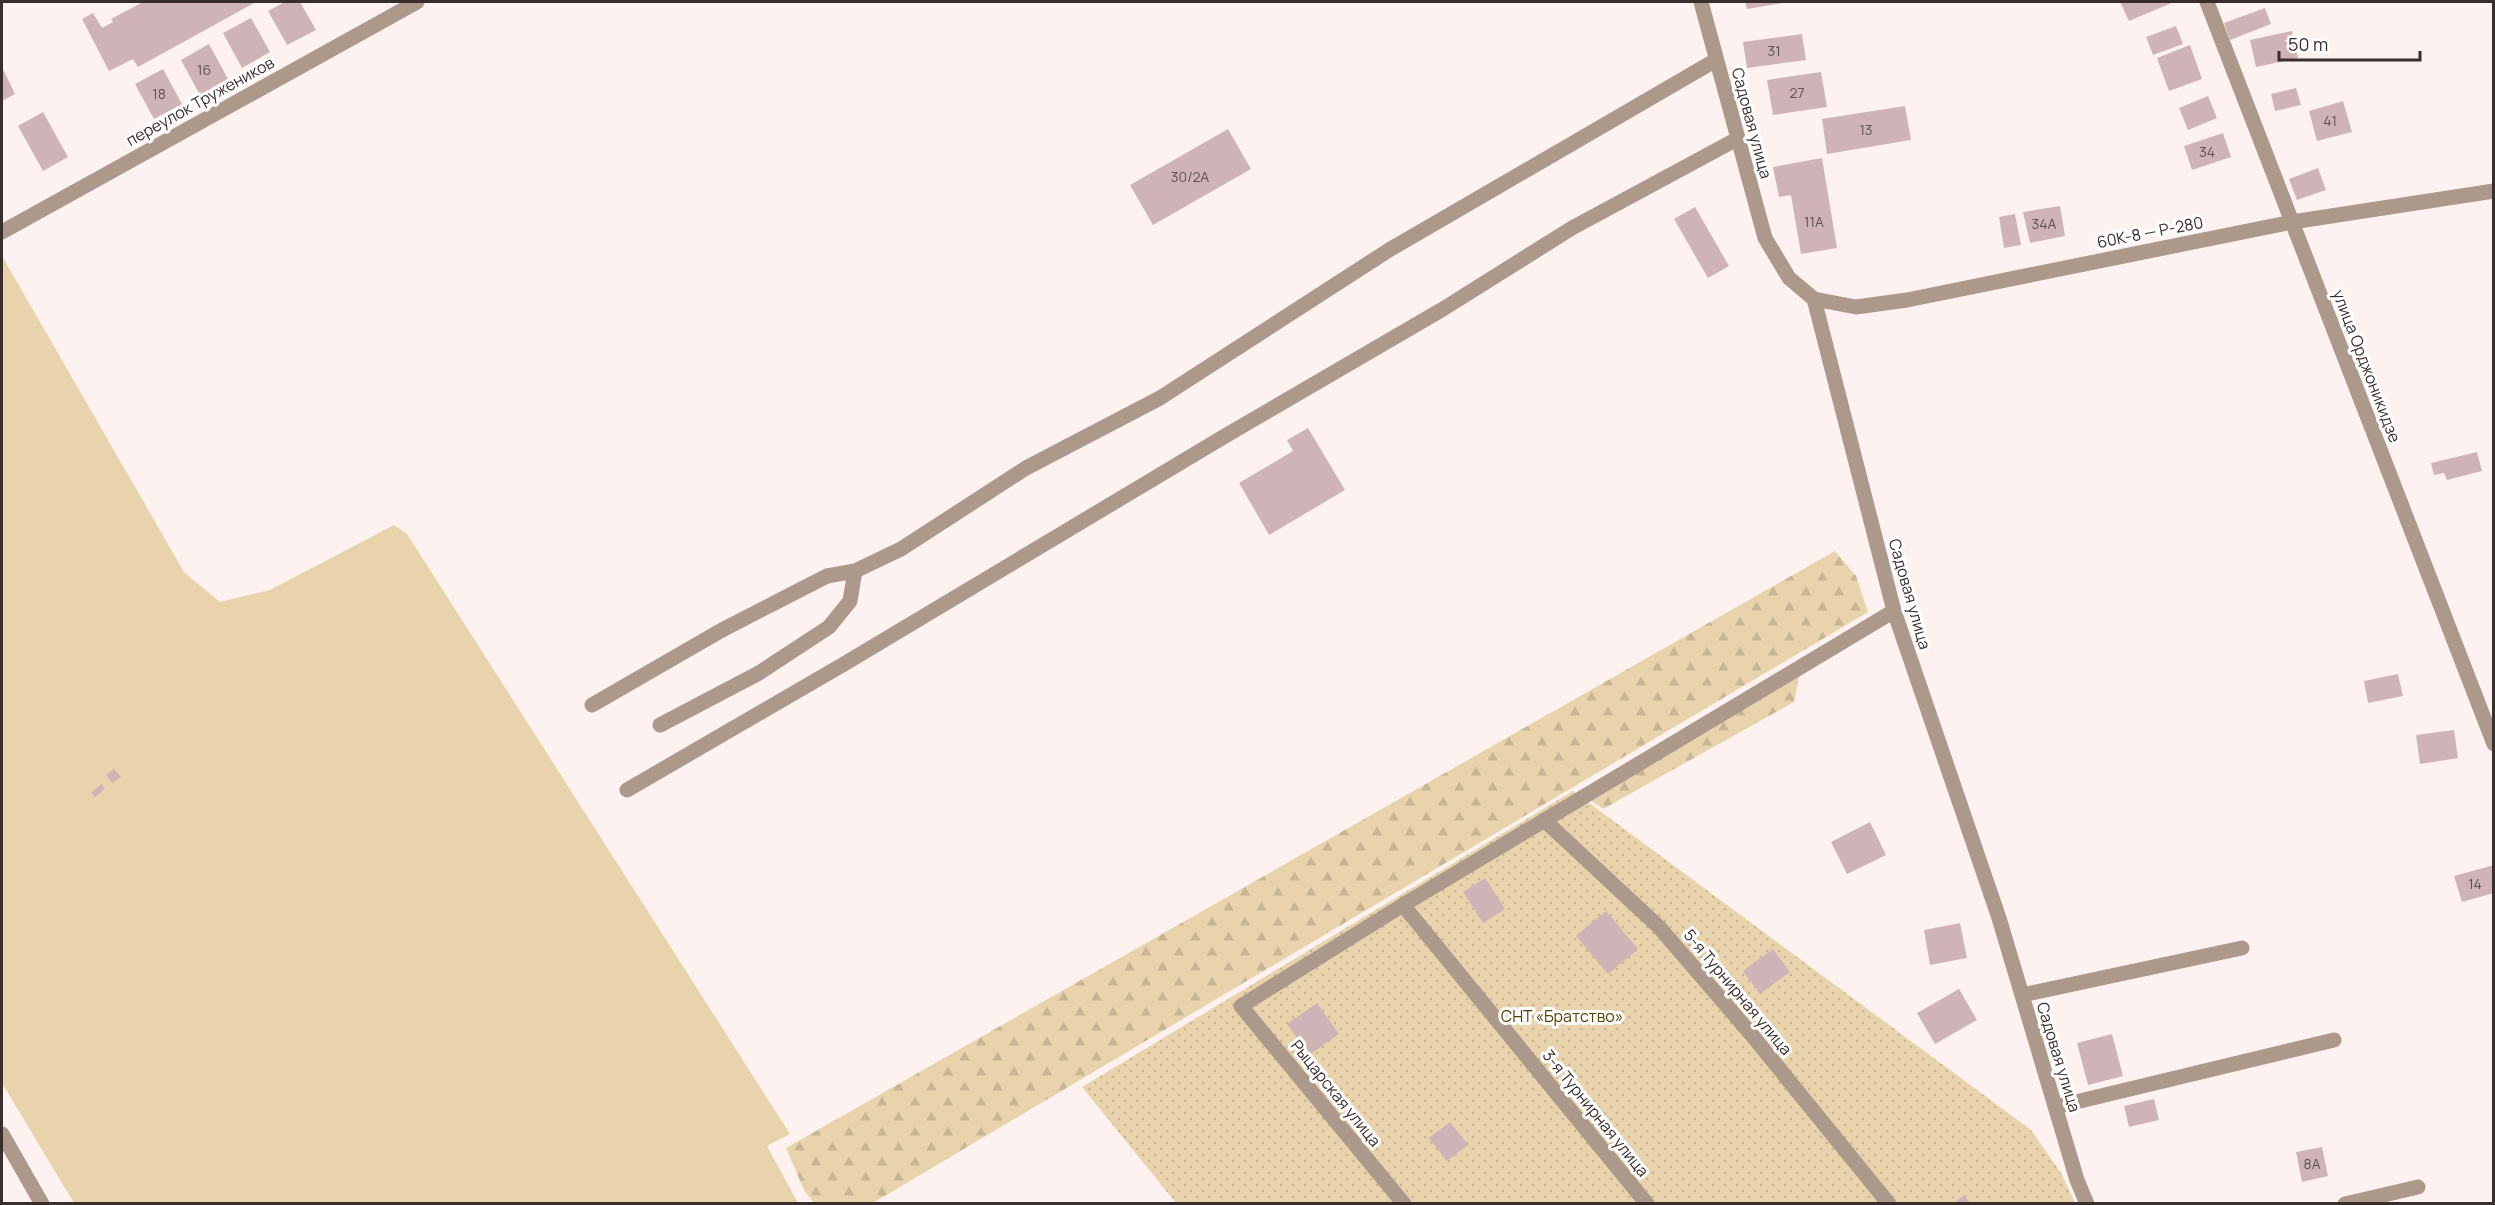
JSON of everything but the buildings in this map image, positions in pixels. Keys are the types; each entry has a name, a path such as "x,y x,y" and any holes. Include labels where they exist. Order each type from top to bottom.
{"street":[{"name":"переулок Тружеников","path":"2,232 417,2"},
{"name":"Садовая улица","path":"1701,2 1765,238 1790,278 1814,299 1894,611 1999,918 2077,1180 2087,1203"},
{"name":"улица Орджоникидзе","path":"2207,2 2493,744"},
{"path":"592,705 722,630 827,576 855,570 901,549 1026,468 1160,398 1389,250 1716,60"},
{"path":"627,790 909,626 1225,436 1443,309 1572,228 1737,139"},
{"name":"60К-8 — Р-280","path":"1814,299 1856,307 1907,300 2292,222 2493,190"},
{"path":"660,725 759,673 829,627 850,601 855,570"},
{"path":"1403,905 1894,611"},
{"name":"5-я Турнирная улица","path":"1544,820 1659,927 1751,1034 1889,1203"},
{"name":"Рыцарская улица","path":"1403,905 1241,1006 1404,1203"},
{"name":"3-я Турнирная улица","path":"1403,905 1647,1203"},
{"path":"2022,995 2242,948"},
{"path":"2055,1107 2334,1040"},
{"path":"2,1134 42,1203"},
{"path":"2345,1203 2418,1187"}],"green space":[{"path":"2,256 184,572 220,602 270,590 394,525 407,534 790,1134 767,1146 798,1203 74,1203 2,1083"},
{"path":"1835,551 1856,576 1868,612 873,1203 814,1203 804,1190 786,1148"},
{"path":"1800,673 1794,702 1603,809 1587,798"},
{"name":"СНТ «Братство»","path":"1573,791 2031,1130 2061,1173 2075,1203 1176,1203 1082,1087"}]}
